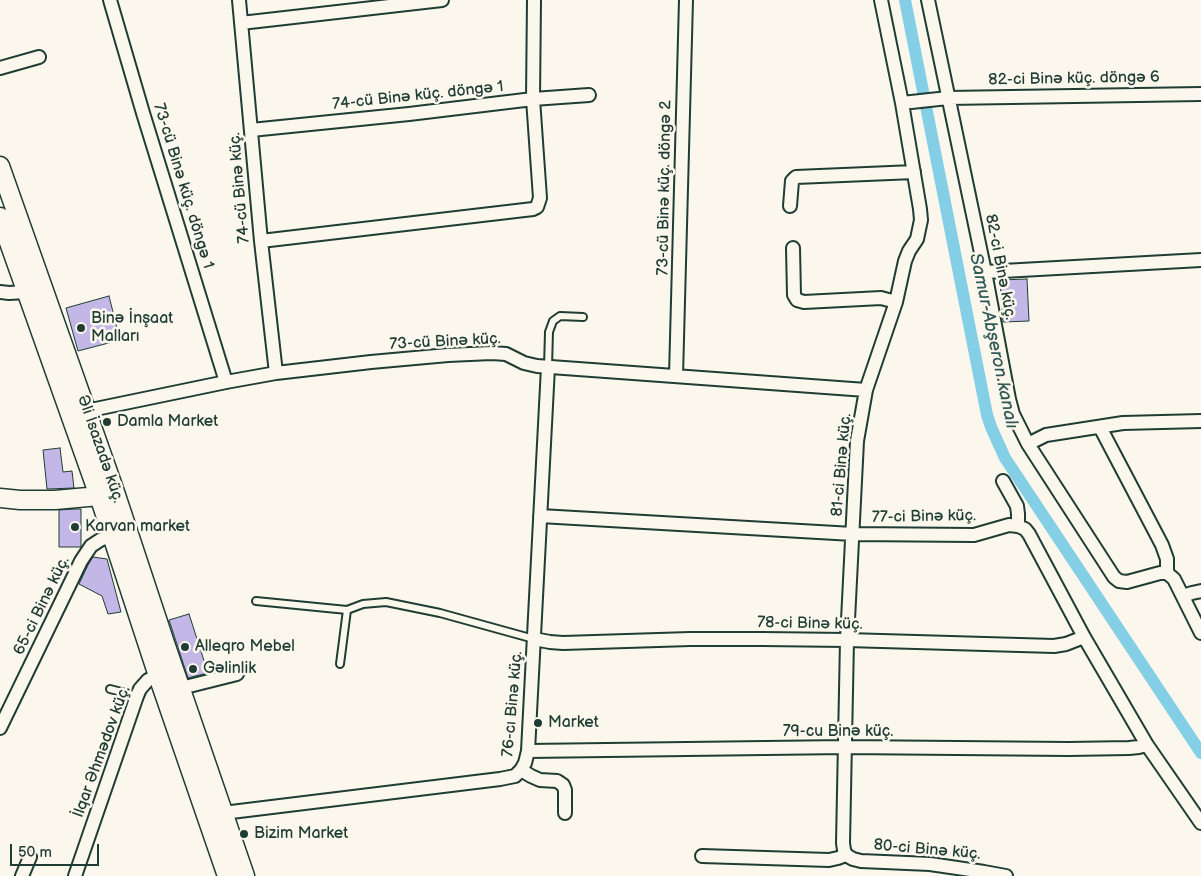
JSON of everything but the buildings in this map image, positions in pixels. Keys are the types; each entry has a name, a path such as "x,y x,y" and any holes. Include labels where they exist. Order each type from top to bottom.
{"main road":[{"name":"Əli İsazadə küç.","path":"0,166 114,489 148,617 158,676 227,876"},
{"name":"Əli İsazadə küç.","path":"0,217 112,535 181,688 245,876"},
{"path":"0,498 55,500 99,496"}],"street":[{"name":"73-cü Binə küç. döngə 1","path":"110,0 226,382"},
{"name":"74-cü Binə küç.","path":"239,0 261,241 276,373"},
{"path":"241,23 442,0"},
{"path":"261,241 537,208 540,198 533,99 534,0"},
{"name":"73-cü Binə küç. döngə 2","path":"676,376 686,0"},
{"name":"81-ci Binə küç.","path":"846,855 843,843 847,640 857,440 866,390 896,302 905,261 917,239 921,220 902,103 881,0"},
{"name":"82-ci Binə küç.","path":"928,0 985,272 1009,399 1016,420 1028,444 1114,577 1118,581 1128,582 1160,573 1167,573"},
{"path":"0,68 39,57"},
{"name":"82-ci Binə küç. döngə 6","path":"902,103 948,98 1201,94"},
{"name":"74-cü Binə küç. döngə 1","path":"250,130 533,99 589,95"},
{"path":"790,206 792,181 796,177 914,172"},
{"path":"793,248 794,295 797,300 804,302 881,298 896,302"},
{"path":"985,272 1201,260"},
{"path":"0,292 26,292"},
{"name":"73-cü Binə küç.","path":"86,411 276,373 371,362 492,353 506,354 529,365 548,367 866,390"},
{"name":"76-cı Binə küç.","path":"223,812 500,779 515,776 521,770 528,750 548,367"},
{"path":"1028,444 1046,435 1122,423 1201,421"},
{"path":"1100,427 1162,545 1167,559 1167,573 1174,579 1201,633"},
{"path":"1003,480 1016,506 1018,526 1025,529 1028,534 1084,637 1147,745 1201,823"},
{"name":"77-ci Binə küç.","path":"540,516 853,534 967,535 1009,525 1018,526"},
{"name":"65-ci Binə küç.","path":"0,728 81,561 91,546 112,535"},
{"path":"1183,596 1201,591"},
{"name":"78-ci Binə küç.","path":"534,639 563,643 690,639 847,640 1054,646 1066,644 1084,637"},
{"path":"181,688 237,674"},
{"name":"İlqar Əhmədov küç.","path":"75,876 137,696 148,680 158,676"},
{"name":"79-cu Binə küç.","path":"528,750 845,747 1069,749 1129,748 1147,745"},
{"path":"521,770 540,780 557,781 563,785 565,790 565,813"},
{"path":"702,856 829,860 846,855"},
{"name":"80-ci Binə küç.","path":"846,855 861,861 930,870 984,872 1006,876"},
{"path":"22,876 30,857"}],"lane":[{"path":"548,367 549,332 553,321 560,316 584,317"},
{"path":"256,601 347,610 363,604 386,602 440,613 534,639"},
{"path":"340,664 347,610"},
{"path":"110,689 137,696"}],"waterway":[{"name":"Samur-Abşeron kanalı","path":"905,0 987,415 991,427 1005,458 1201,753"}],"place":[{"name":"Binə İnşaat Malları","path":"81,328"},
{"name":"Damla Market","path":"107,422"},
{"name":"Karvan market","path":"75,527"},
{"name":"Alleqro Mebel","path":"185,647"},
{"name":"Gəlinlik","path":"193,669"},
{"name":"Market","path":"538,723"},
{"name":"Bizim Market","path":"244,834"}]}
